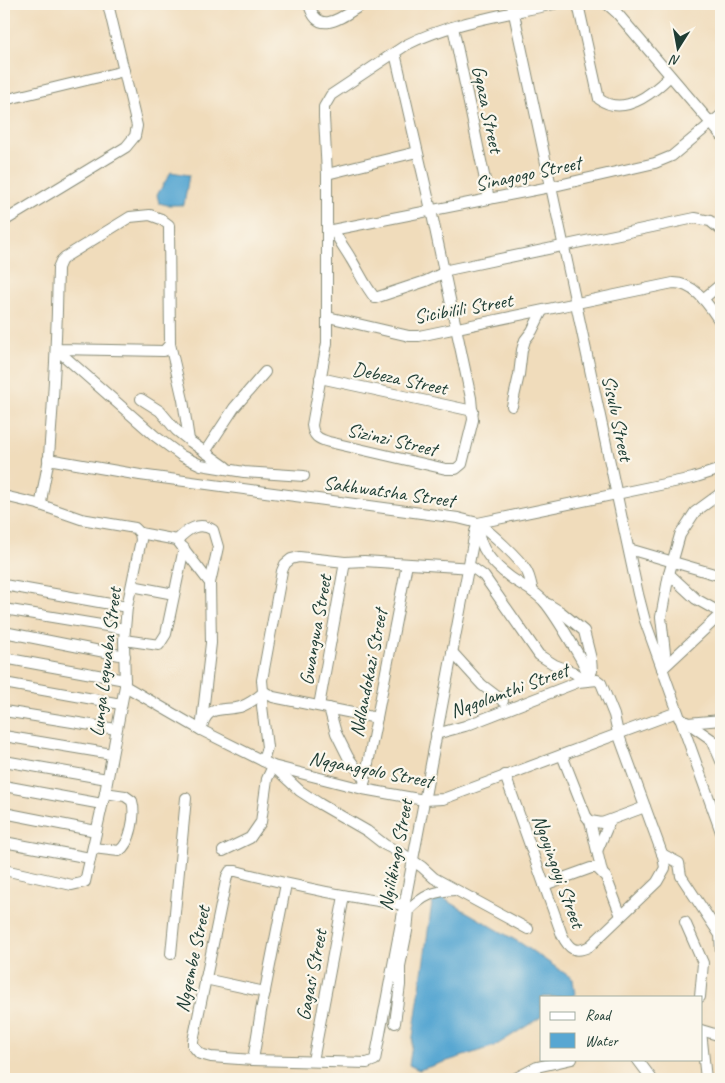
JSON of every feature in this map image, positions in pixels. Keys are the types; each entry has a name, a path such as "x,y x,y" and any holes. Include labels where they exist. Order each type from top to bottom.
{"street":[{"path":"4,221 133,141 137,126 108,4"},
{"path":"309,4 311,12 316,19 326,23 336,20 363,4"},
{"name":"Sizinzi Street","path":"394,53 431,210 473,411 472,428 462,464 456,469 329,442 315,435 312,424 325,359 332,233 324,117 326,100 338,90 394,53 414,41 513,8 554,4"},
{"path":"578,4 599,99 606,104 622,106 642,100 670,76"},
{"path":"607,4 617,13 721,136"},
{"name":"Sisulu Street","path":"513,8 550,187 645,621 682,718 721,832"},
{"name":"Gqaza Street","path":"453,27 489,199"},
{"path":"4,100 124,71"},
{"name":"Sinagogo Street","path":"332,233 431,210 550,187 663,160 672,156 721,115"},
{"path":"327,174 417,152"},
{"path":"41,505 48,459 56,349 58,268 61,261 130,217 150,215 161,219 169,225 170,344 183,400 189,440"},
{"path":"332,233 375,298 426,282 443,272 695,218 710,221 721,230"},
{"name":"Sicibilili Street","path":"328,317 409,336 420,336 456,330 673,283 681,283 688,286 703,299 721,323"},
{"path":"703,299 721,284"},
{"path":"512,406 520,375 522,350 525,340 542,311"},
{"path":"56,349 164,351 170,344"},
{"path":"56,349 155,436 182,456 202,465 232,470 304,476"},
{"path":"205,452 234,408 264,372"},
{"name":"Debeza Street","path":"320,378 473,411"},
{"path":"142,399 160,411 176,430 232,470"},
{"name":"Sakhwatsha Street","path":"48,459 140,475 458,518 478,523 617,495 693,478 721,469"},
{"path":"662,669 665,653 661,617 672,561 680,535 695,512 721,493"},
{"path":"4,496 41,505 81,519 135,528 140,533 180,544 210,583"},
{"path":"478,523 526,569 532,592"},
{"path":"478,523 481,543 486,554 510,577 546,604 561,612 584,631 592,671 587,681"},
{"name":"Ngilikingo Street","path":"375,1060 436,734 478,523"},
{"path":"124,640 159,645 166,634 174,594 180,544 188,530 200,525 213,530 218,547 210,583 211,643 201,730"},
{"name":"Lunga Legwaba Street","path":"4,870 72,885 85,882 105,793 121,704 124,683 124,640 127,607 141,540 140,533"},
{"path":"629,549 721,576"},
{"path":"263,761 267,746 262,706 264,692 262,680 282,570 291,559 299,557 345,562 364,561 473,568 484,576 539,655 587,681"},
{"name":"Gwangwa Street","path":"324,707 345,562"},
{"name":"Ndlandokazi Street","path":"364,784 407,564"},
{"path":"662,669 721,614 696,600 669,574"},
{"path":"4,584 127,607"},
{"path":"132,586 174,594"},
{"path":"546,604 582,661 586,670 587,681"},
{"path":"4,608 125,629"},
{"path":"4,632 125,656"},
{"path":"452,652 482,685 503,701"},
{"name":"Nqgangqolo Street","path":"4,658 124,683 201,730 273,766 364,784 424,800 443,799 618,733 682,718 721,720"},
{"name":"Nqgolamthi Street","path":"436,734 465,726 578,682 597,680 602,683 618,733"},
{"path":"4,683 121,704"},
{"path":"201,730 204,718 214,710 239,707 254,701 264,692"},
{"path":"264,692 273,697 377,718"},
{"path":"324,707 348,757 364,784"},
{"path":"4,711 116,729"},
{"path":"682,718 721,746"},
{"name":"Ngoyingoyi Street","path":"505,775 562,935 567,944 577,950 583,950 590,946 657,882 665,868 662,854 618,733"},
{"path":"4,736 112,754"},
{"path":"712,740 721,761"},
{"path":"562,755 586,816 590,821 602,872"},
{"path":"4,761 107,779"},
{"path":"222,851 250,838 257,830 261,822 267,779 273,766 300,791 412,860 434,878 528,929"},
{"path":"4,786 102,804"},
{"path":"4,842 92,853 119,851 124,848 132,825 134,806 132,801 125,796 105,793"},
{"path":"171,954 186,798"},
{"path":"590,821 602,823 645,808"},
{"path":"4,813 96,832"},
{"path":"596,851 610,821"},
{"path":"662,854 679,863 681,876 720,935 721,953"},
{"path":"544,885 591,868 597,868 606,877 621,916"},
{"name":"Ngqembe Street","path":"375,1060 368,1062 253,1060 206,1056 200,1054 193,1046 192,1041 227,876 230,872 236,871 344,896 404,905"},
{"path":"253,1060 286,884"},
{"path":"395,1023 400,985 400,966 409,910 419,900 430,894 456,890"},
{"name":"Gagasi Street","path":"313,1061 344,896"},
{"path":"685,922 703,963 700,996"},
{"path":"205,980 265,992"},
{"path":"702,1030 721,1036"},
{"path":"702,1040 706,1079"},
{"path":"514,1079 536,1068 568,1060"},
{"path":"637,1060 652,1079"}],"water":[{"path":"171,172 189,175 184,205 159,203 157,195"},
{"path":"441,897 522,944 573,979 575,995 540,996 540,1018 495,1046 419,1070 409,1065 432,903"}]}
